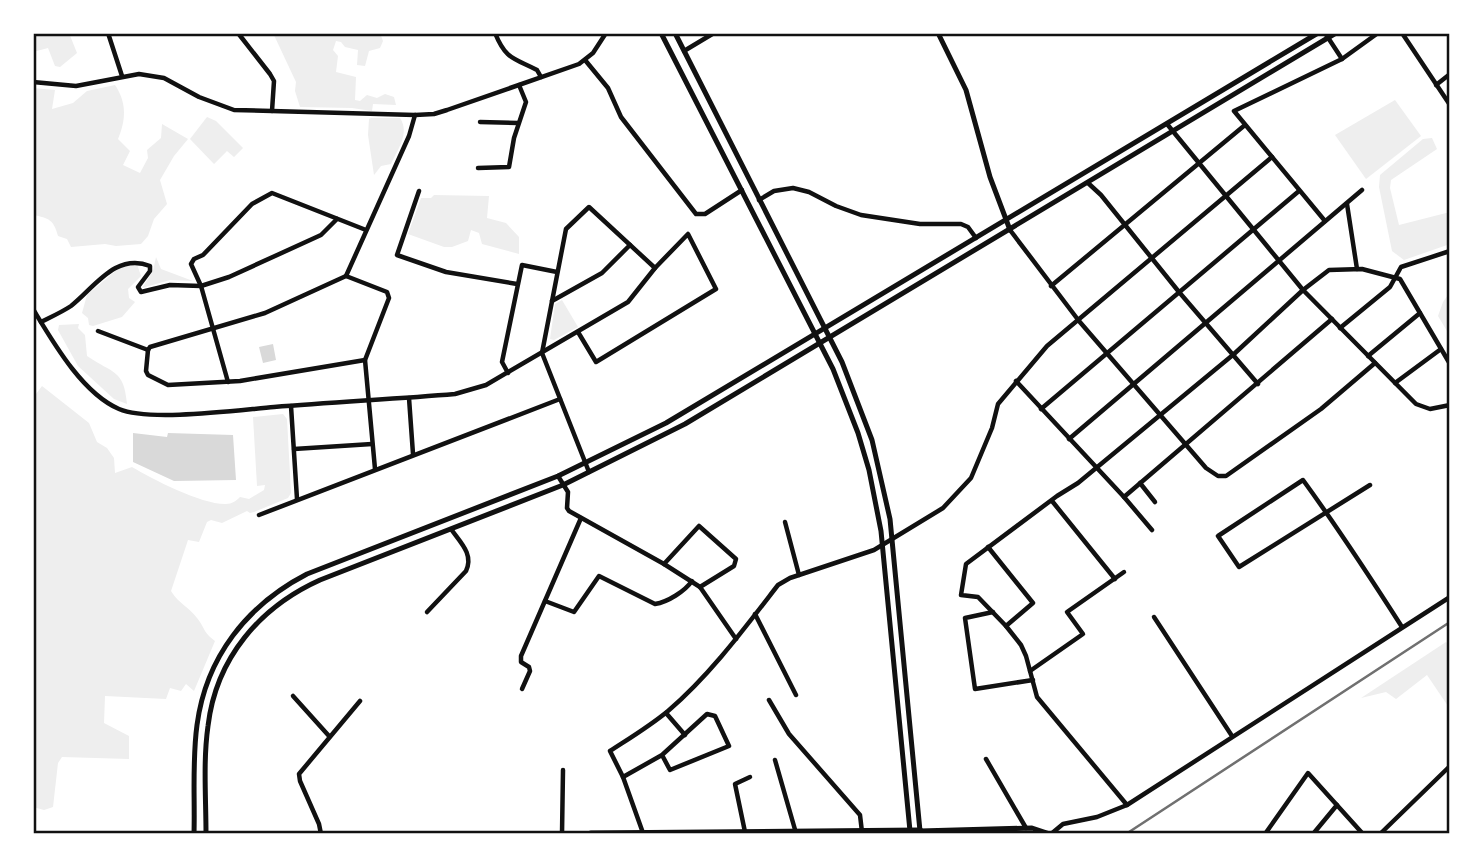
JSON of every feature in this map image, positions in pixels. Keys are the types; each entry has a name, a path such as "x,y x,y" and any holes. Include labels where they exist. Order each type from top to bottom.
{"highway":[{"path":"590,834 920,832"}],"street":[{"path":"108,33 122,76"},
{"path":"238,33 274,81 272,111"},
{"path":"495,33 511,59 537,69 541,77"},
{"path":"33,82 76,86 139,74 164,78 199,97 233,110 434,114 585,60 606,33"},
{"path":"661,33 814,335 834,369 856,426 869,470 883,546 910,832"},
{"path":"675,33 852,385 869,430 887,501 892,539 920,832 1026,828 1051,834 1063,824 1097,817 1127,805 1450,597"},
{"path":"684,51 714,33"},
{"path":"938,33 966,90 990,177 1010,230 1079,321 1206,468 1226,476 1321,409 1375,363"},
{"path":"194,834 196,728 201,700 229,639 248,616 270,597 307,574 558,476 666,423 1318,33"},
{"path":"206,834 206,745 211,706 218,680 239,643 264,616 305,587 563,485 709,411 1336,33"},
{"path":"1325,221 1234,111 1342,59 1378,33"},
{"path":"1402,33 1450,105"},
{"path":"1327,36 1342,59"},
{"path":"585,60 608,88 621,117 696,214 705,214 742,190"},
{"path":"1436,85 1450,74"},
{"path":"478,168 509,167 518,123 526,102 519,85"},
{"path":"365,360 228,382 168,385 148,375 146,371 150,347 265,313 346,276 409,136 415,115"},
{"path":"480,122 518,123"},
{"path":"1167,124 1303,290 1416,404 1430,409 1450,405"},
{"path":"1051,286 1245,125"},
{"path":"643,833 623,777 610,751 666,713 700,680 778,586 799,575 883,546 943,508 962,491 971,478 992,428 998,404 1047,346 1272,157"},
{"path":"1088,183 1101,194 1179,292 1258,384"},
{"path":"759,200 774,191 793,188 809,192 861,215 920,224 961,224 968,227 976,238"},
{"path":"1069,439 1362,190"},
{"path":"419,191 397,255 446,272 517,284"},
{"path":"1041,409 1300,191"},
{"path":"228,382 201,286 191,264 194,259 203,255 252,204 272,193 366,230"},
{"path":"1347,203 1357,269"},
{"path":"590,473 542,353 566,229 589,207 655,268"},
{"path":"41,321 69,307 118,265 132,262 147,264 151,269 138,287 141,292 170,285 201,286 229,277 321,234 337,219"},
{"path":"33,309 80,376 100,396 121,410 146,414 463,393 478,389 508,373 628,302 655,268 688,234 716,289 596,362 578,332"},
{"path":"552,301 602,273 630,245"},
{"path":"1340,328 1390,286 1401,267 1450,251"},
{"path":"508,373 502,362 522,265 558,272"},
{"path":"1127,805 1037,696 1021,646 1006,626 978,597 961,594 966,564 1096,468 1234,354 1303,290 1329,270 1357,269 1400,279 1450,364"},
{"path":"346,276 387,292 389,298 365,360 375,469"},
{"path":"1368,356 1420,313"},
{"path":"1124,497 1332,319"},
{"path":"98,331 148,350"},
{"path":"1395,383 1441,349"},
{"path":"1016,381 1152,530"},
{"path":"408,398 413,454"},
{"path":"259,515 560,399"},
{"path":"291,406 297,500"},
{"path":"294,449 372,444"},
{"path":"558,476 568,492 567,508 700,587 736,639"},
{"path":"1370,485 1326,513 1239,567 1218,536 1303,480 1326,513 1402,627"},
{"path":"1140,483 1155,502"},
{"path":"1052,501 1115,579"},
{"path":"522,689 530,671 520,659 581,518"},
{"path":"785,522 799,575"},
{"path":"664,564 699,526 736,559 734,566 700,587"},
{"path":"427,612 469,564 468,553 451,529"},
{"path":"988,547 1033,603 1006,626"},
{"path":"1030,671 1083,634 1067,611 1124,572"},
{"path":"545,601 574,612 599,576 655,604 688,587 692,582"},
{"path":"994,612 965,618 975,689 1033,680"},
{"path":"755,614 796,695"},
{"path":"1153,617 1232,736"},
{"path":"293,696 329,736"},
{"path":"769,700 789,734 860,815 862,833"},
{"path":"321,834 299,774 360,701"},
{"path":"666,713 685,735"},
{"path":"623,777 662,755 707,714 715,716 729,746 670,770 662,755"},
{"path":"986,759 1026,828"},
{"path":"775,760 796,834"},
{"path":"1380,834 1450,766"},
{"path":"562,834 563,770"},
{"path":"1265,834 1308,773 1363,834"},
{"path":"745,834 735,784 750,777"},
{"path":"1313,834 1337,805"}],"shaded area":[{"path":"33,33 69,33 77,53 60,67 55,66 48,48 33,52"},
{"path":"273,33 380,33 383,41 380,48 369,51 365,66 357,65 358,50 345,47 336,41 333,50 338,56 336,72 356,77 355,100 360,101 367,95 377,98 385,94 394,97 396,105 373,104 372,111 300,107 295,91 296,82"},
{"path":"115,85 122,98 124,112 118,139 130,151 123,165 140,173 148,158 147,150 161,138 162,124 188,139 160,180 167,204 154,219 148,236 141,244 71,247 67,239 58,236 50,221 33,215 33,88 55,90 52,109 73,103 87,91"},
{"path":"1395,100 1421,136 1366,179 1335,135"},
{"path":"207,117 216,121 243,148 234,157 227,151 214,164 190,139"},
{"path":"371,118 400,118 404,129 402,141 391,164 381,166 374,175 368,135"},
{"path":"1432,138 1437,149 1391,180 1390,188 1399,225 1450,212 1450,244 1404,260 1392,251 1379,187 1380,175 1423,139"},
{"path":"434,195 489,196 487,218 506,223 519,237 519,254 482,244 479,233 471,230 468,241 452,247 444,247 408,234 421,198 431,198"},
{"path":"156,257 161,269 193,281 170,280 142,288 153,271"},
{"path":"137,264 141,276 128,289 129,298 135,302 122,317 89,325 88,318 82,313 87,295 120,267"},
{"path":"1450,292 1448,318 1450,336 1438,316"},
{"path":"562,300 578,327 554,340 550,339 555,304"},
{"path":"79,324 78,328 85,335 87,356 120,378 127,404 114,399 78,366 58,330 59,325"},
{"path":"273,344 276,360 263,363 259,347"},
{"path":"42,386 89,423 97,442 107,448 114,458 115,473 132,467 178,490 216,503 230,503 240,497 249,499 264,490 265,485 257,486 253,417 283,414 287,419 291,493 288,498 254,512 247,511 222,523 211,520 207,522 199,542 188,540 171,591 215,641 194,691 186,684 181,691 170,688 166,699 105,696 104,723 129,736 129,759 62,757 58,763 53,807 44,810 33,807 33,398"},
{"path":"133,433 167,437 168,433 233,435 236,480 174,481 133,462"},
{"path":"1446,642 1450,646 1450,709 1427,675 1396,699 1386,692 1361,698"}],"railway":[{"path":"1126,834 1450,622"}]}
